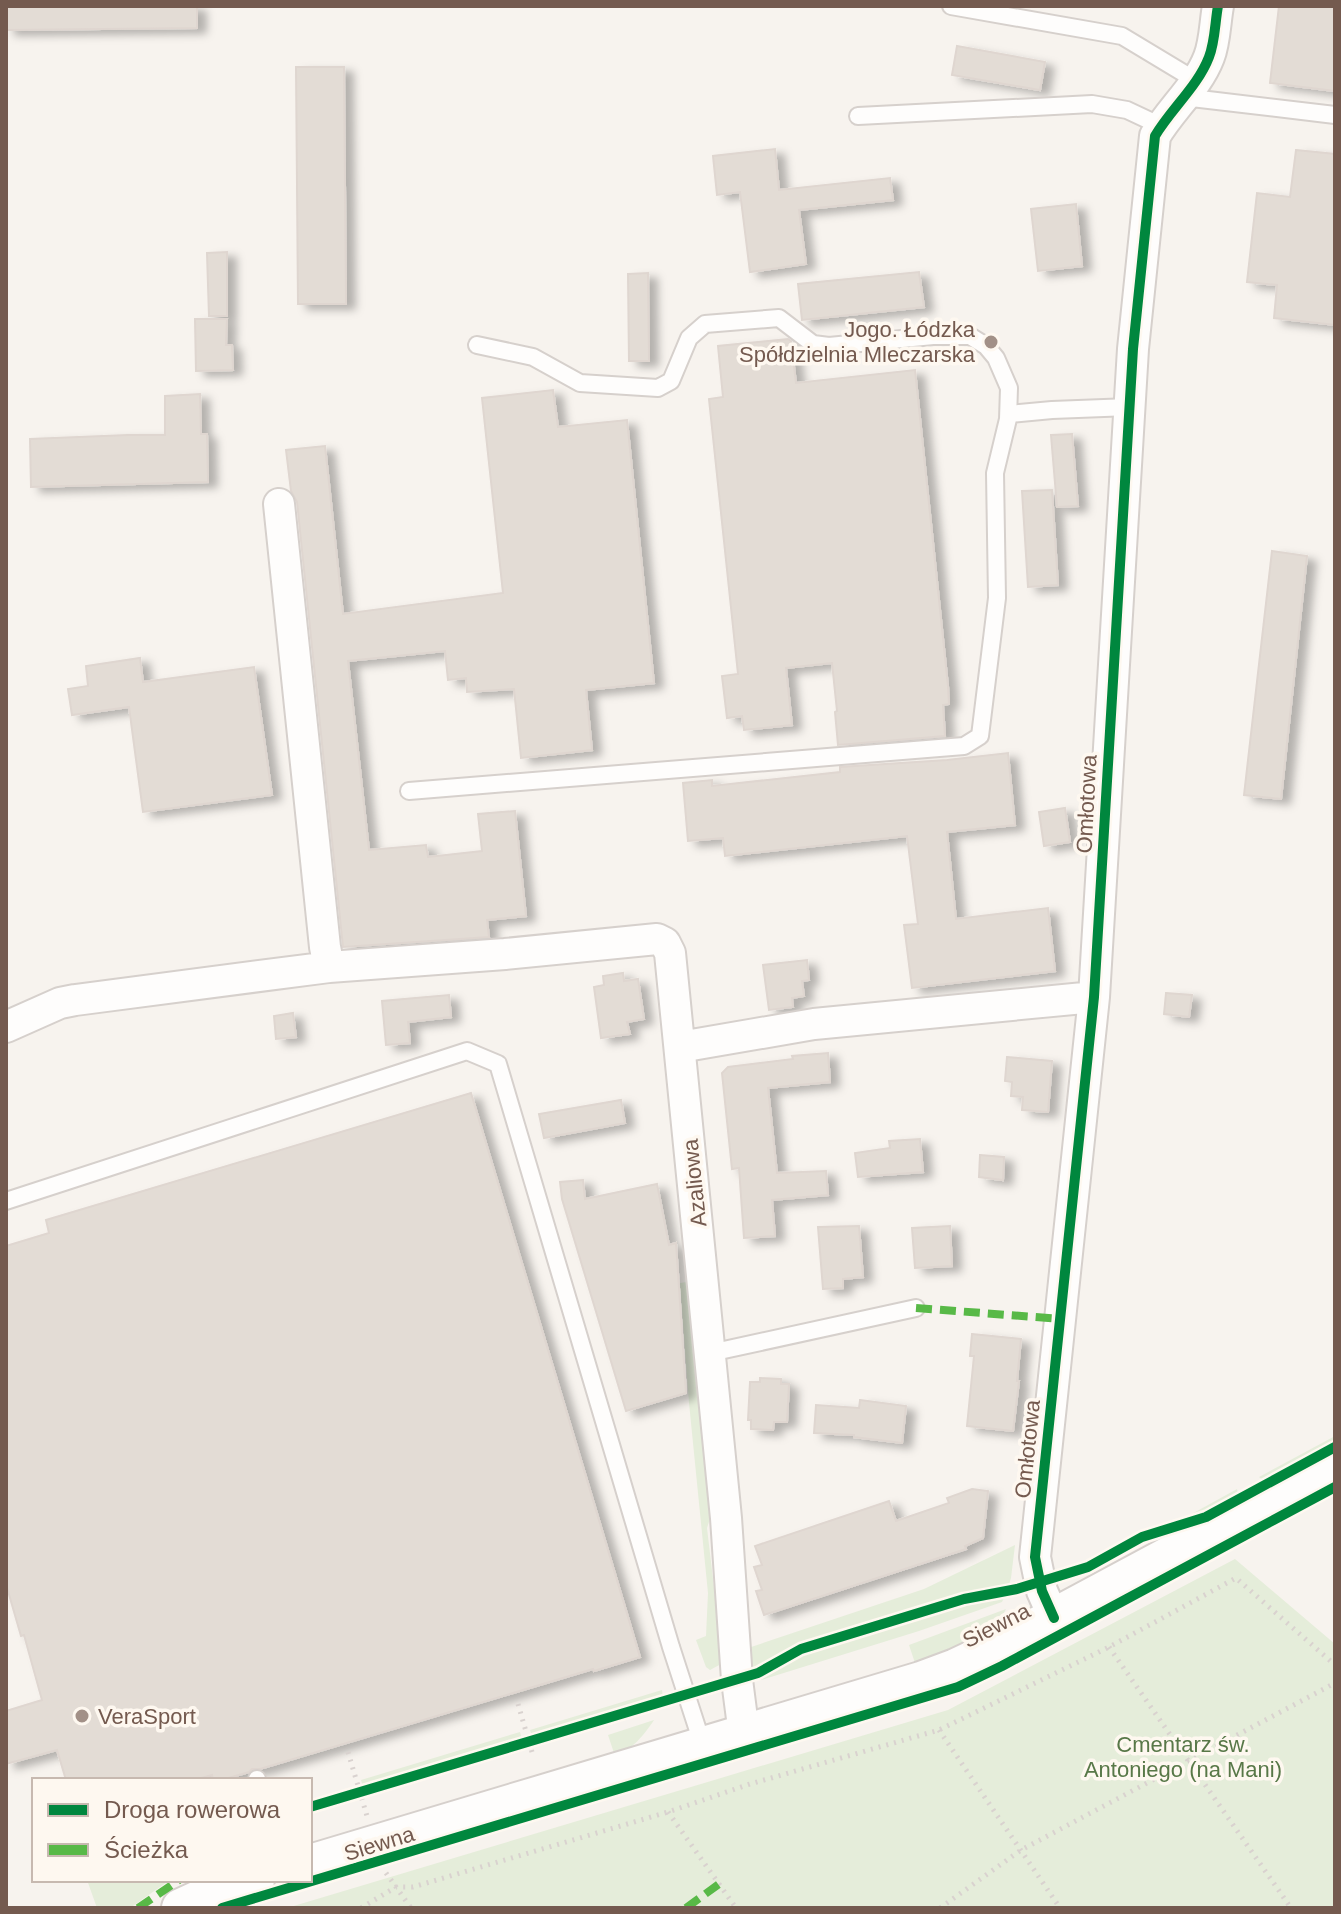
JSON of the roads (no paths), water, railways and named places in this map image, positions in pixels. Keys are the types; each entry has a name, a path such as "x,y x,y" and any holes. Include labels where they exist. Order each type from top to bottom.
{"street":[{"name":"Omłotowa","path":"1054,1618 1042,1591 1035,1557 1094,997 1133,349 1155,136 1205,67 1211,53 1218,6"},
{"path":"6,1027 60,1003 75,1000 329,967 279,504"},
{"name":"Azaliowa","path":"329,967 657,939 665,943 670,953 680,1047 744,1734"},
{"path":"680,1047 814,1024 1094,997"},
{"name":"Siewna","path":"312,1863 956,1668 1335,1467"},
{"path":"181,1908 249,1882"}],"lane":[{"path":"951,6 1122,36 1189,89 1335,115"},
{"path":"858,116 1092,104 1127,110 1161,126"},
{"path":"409,791 964,746 980,736 997,598 995,473 1009,414 1009,388 996,358 986,346 970,336 933,336 829,346 813,344 779,318 705,324 689,338 671,381 658,388 580,383 533,357 477,345"},
{"path":"1009,414 1130,407"},
{"path":"6,1201 467,1051 498,1064 666,1632 703,1746"},
{"path":"710,1353 916,1308"}],"place":[{"name":"Jogo. Łódzka Spółdzielnia Mleczarska","path":"991,342"},
{"name":"VeraSport","path":"82,1716"}],"park label":[{"name":"Cmentarz św. Antoniego (na Mani)","path":"1183,1756"}]}
